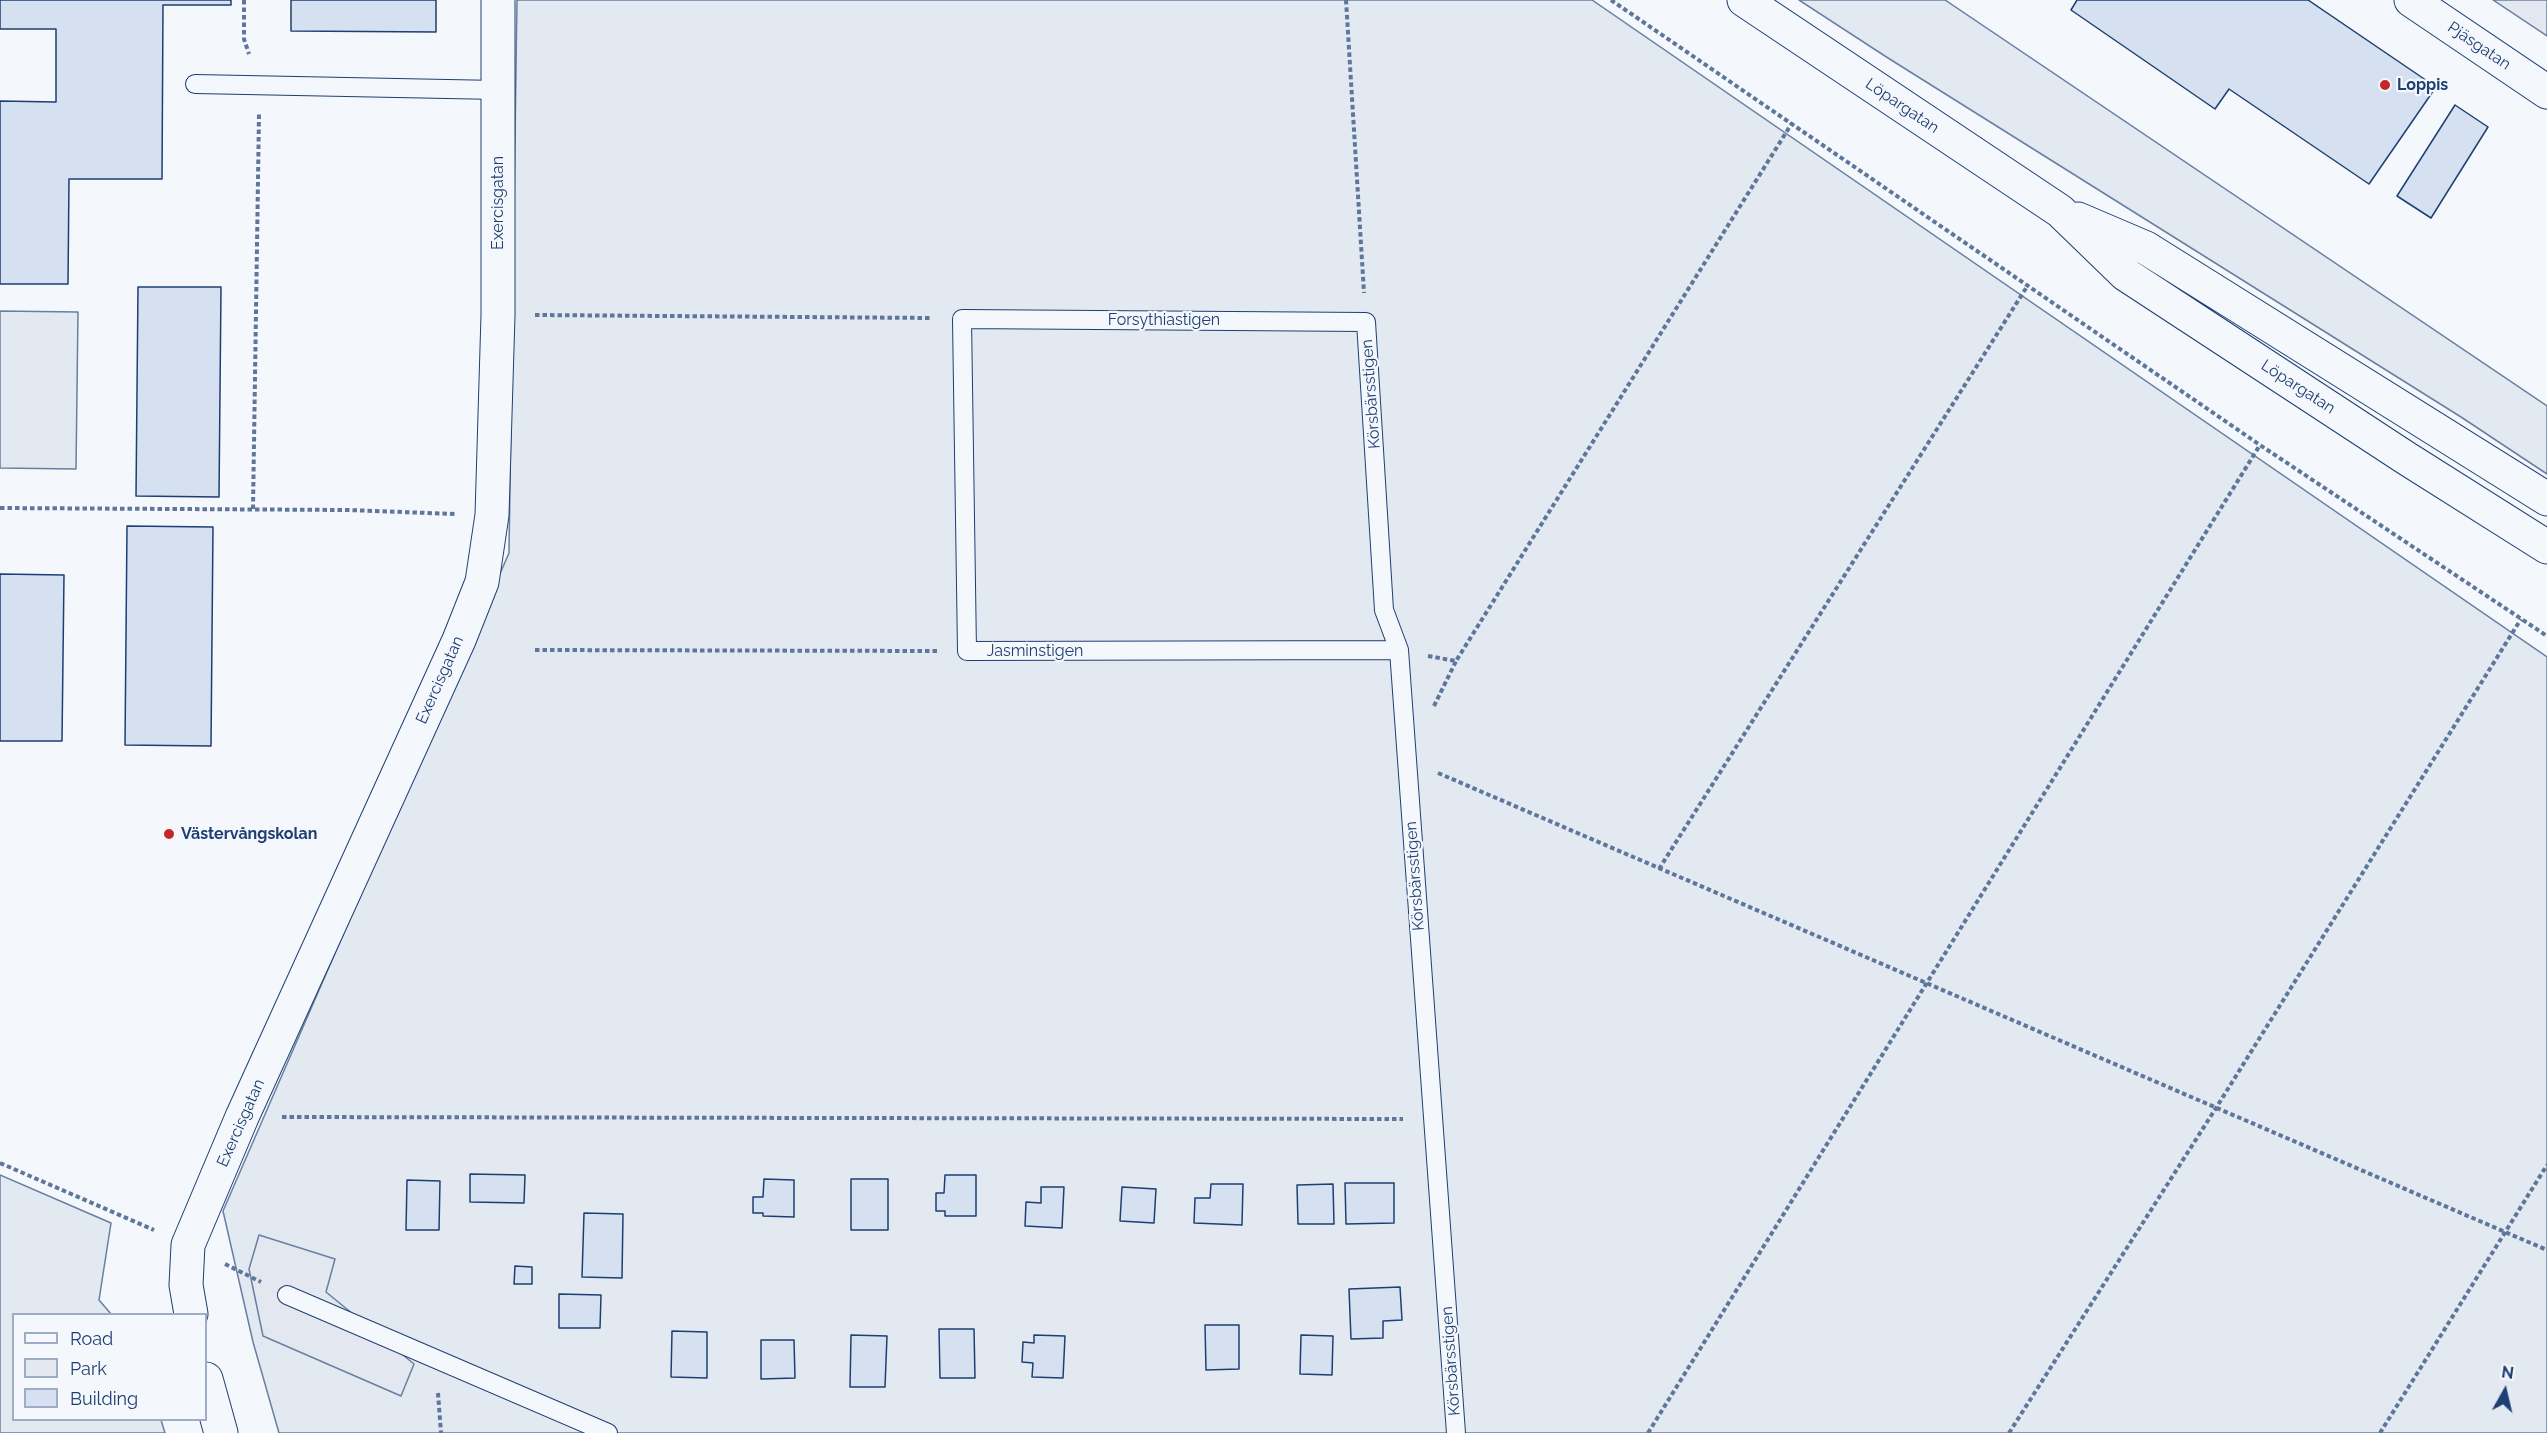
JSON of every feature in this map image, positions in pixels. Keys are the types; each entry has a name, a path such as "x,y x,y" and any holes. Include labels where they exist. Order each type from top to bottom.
{"street":[{"name":"Exercisgatan","path":"191,1313 186,1285 188,1245 242,1117 459,640 482,582 492,515 498,315 498,0"},
{"name":"Löpargatan","path":"1744,0 2060,212 2125,274 2406,458 2547,547"},
{"name":"Pjäsgatan","path":"2410,0 2547,92"},
{"name":"Löpargatan","path":"2060,212 2146,248 2547,500"},
{"path":"207,1382 221,1433"}],"lane":[{"path":"195,84 498,90"},
{"name":"Forsythiastigen","path":"962,319 1366,322"},
{"name":"Jasminstigen","path":"962,319 967,651 1399,650"},
{"name":"Körsbärsstigen","path":"1366,322 1384,610 1399,650 1456,1433"},
{"path":"287,1295 608,1433"}],"path":[{"path":"244,0 244,39 260,85 253,509"},
{"path":"1346,0 1366,322"},
{"path":"1611,0 2260,445 2547,636"},
{"path":"1399,650 1456,661 1792,123"},
{"path":"1659,868 2028,285"},
{"path":"498,315 962,319"},
{"path":"1648,1433 2260,445"},
{"path":"0,507 348,510 492,515"},
{"path":"2009,1433 2216,1108 2521,619"},
{"path":"535,650 967,651"},
{"path":"1407,760 2547,1250"},
{"path":"242,1117 384,1115 1433,1119"},
{"path":"0,1163 188,1245 287,1295"},
{"path":"2380,1433 2547,1165"},
{"path":"435,1359 441,1433"}],"green space":[{"path":"517,0 1592,0 2547,657 2547,1433 279,1433 253,1342 223,1211 509,553"},
{"path":"1799,0 1945,0 2547,406 2547,474 2461,417"},
{"path":"0,311 78,312 76,469 0,468"},
{"path":"0,1175 111,1223 99,1300 110,1313 12,1313 12,1421 161,1421 165,1433 0,1433"}],"shaded area":[{"path":"2493,0 2547,0 2547,36"},
{"path":"259,1235 335,1259 326,1292 414,1364 401,1396 263,1336 249,1269"}],"building":[{"path":"0,0 231,0 231,5 163,5 162,179 69,179 68,284 0,284 0,101 56,102 56,29 0,29"},
{"path":"291,0 436,0 436,32 291,31"},
{"path":"2077,0 2308,0 2436,87 2369,184 2229,89 2215,109 2071,10"},
{"path":"2455,105 2488,127 2431,218 2397,196"},
{"path":"138,287 221,287 219,497 136,496"},
{"path":"127,526 213,527 211,746 125,745"},
{"path":"0,574 64,575 62,741 0,741"},
{"path":"470,1174 525,1175 524,1203 470,1202"},
{"path":"945,1175 976,1175 976,1216 945,1216 945,1211 936,1211 936,1193 944,1193"},
{"path":"764,1179 794,1180 794,1217 763,1216 763,1213 753,1213 753,1197 763,1197"},
{"path":"851,1179 888,1179 888,1230 851,1230"},
{"path":"407,1180 440,1181 439,1230 406,1230"},
{"path":"1345,1183 1394,1183 1394,1223 1346,1224"},
{"path":"1211,1184 1243,1184 1242,1225 1194,1223 1195,1198 1210,1198"},
{"path":"1333,1184 1334,1224 1298,1224 1297,1185"},
{"path":"1041,1187 1064,1187 1062,1228 1025,1226 1026,1202 1041,1203"},
{"path":"1122,1187 1156,1189 1154,1223 1120,1221"},
{"path":"584,1213 623,1214 622,1278 582,1277"},
{"path":"515,1266 532,1267 532,1284 514,1284"},
{"path":"1400,1287 1402,1320 1383,1321 1383,1338 1351,1339 1349,1289"},
{"path":"559,1294 601,1295 600,1328 559,1328"},
{"path":"1205,1325 1239,1325 1239,1369 1206,1370"},
{"path":"939,1329 974,1329 975,1378 940,1378"},
{"path":"672,1331 707,1332 707,1378 671,1377"},
{"path":"851,1335 887,1336 885,1387 850,1387"},
{"path":"1034,1335 1065,1336 1063,1378 1032,1377 1033,1363 1022,1362 1023,1342 1034,1343"},
{"path":"1301,1335 1333,1336 1332,1375 1300,1374"},
{"path":"761,1340 794,1340 795,1378 761,1379"}],"place":[{"name":"Loppis","path":"2385,85"},
{"name":"Västervångskolan","path":"169,834"}]}
